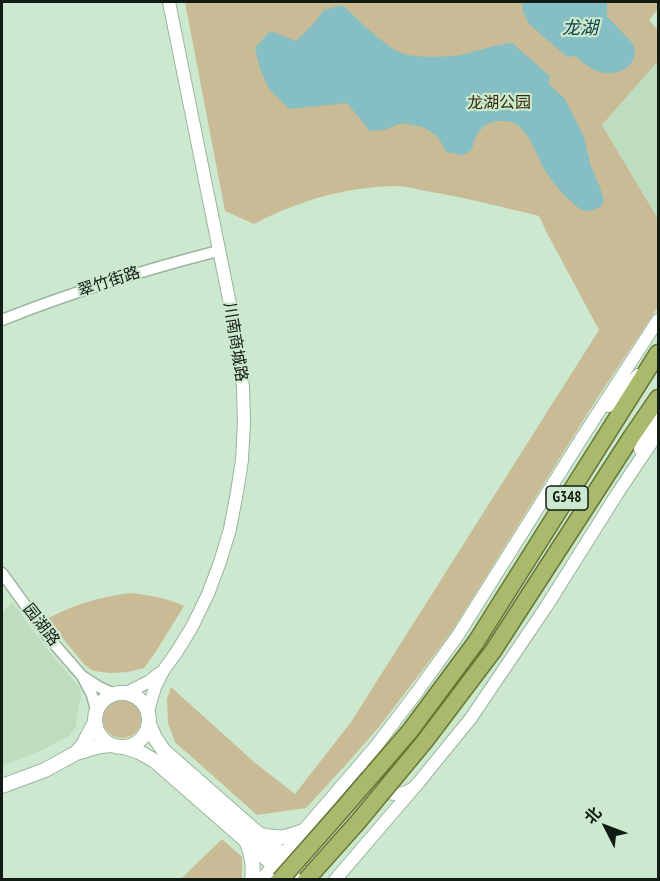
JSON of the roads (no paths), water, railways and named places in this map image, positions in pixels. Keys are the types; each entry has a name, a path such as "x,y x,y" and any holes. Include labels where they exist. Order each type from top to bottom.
{"highway":[{"name":"G348","path":"279,866 410,730 476,642 658,352"},
{"name":"G348","path":"306,879 357,824 425,741 493,651 658,398"}],"main road":[{"path":"76,753 83,745 103,700 120,693 137,697 142,701 154,738 164,751 260,835 279,866 311,879"},
{"path":"95,716 96,728 102,738 118,746 139,752 155,761 246,841 279,866 291,879"},
{"path":"2,786 45,770 89,748 135,743 147,730 148,718"},
{"path":"260,835 278,839 303,831"},
{"path":"246,841 252,856 252,879"}],"street":[{"name":"川南商城路","path":"163,671 192,627 220,562 230,529 242,459 244,422 243,387 231,309 169,2"},
{"name":"翠竹街路","path":"2,320 89,287 218,251"},
{"path":"419,782 404,793 395,794 378,788 368,772 370,753 458,635 658,320"},
{"path":"585,434 658,352"},
{"path":"620,491 658,412"},
{"path":"335,879 471,718 546,607 658,433"},
{"name":"园湖路","path":"2,573 49,638 82,676"},
{"path":"82,676 99,687 120,693 150,681 163,671"},
{"path":"148,718 155,687 163,671"},
{"path":"82,676 92,695 95,716"},
{"path":"261,879 279,866 303,831 376,746"}],"water":[{"name":"龙湖","path":"522,2 607,2 607,16 633,44 634,58 627,68 607,73 593,70 575,56 567,57 529,24 523,12"},
{"path":"342,5 384,42 404,54 426,57 454,56 512,43 550,76 549,84 565,99 584,137 591,167 604,202 602,205 586,211 569,200 546,171 525,133 516,124 510,122 496,121 485,126 476,137 472,150 463,155 446,152 438,137 423,127 402,123 384,130 370,131 347,103 289,109 269,89 260,69 255,48 270,31 296,41 324,10"}],"park label":[{"name":"龙湖公园","path":"499,103"}]}
